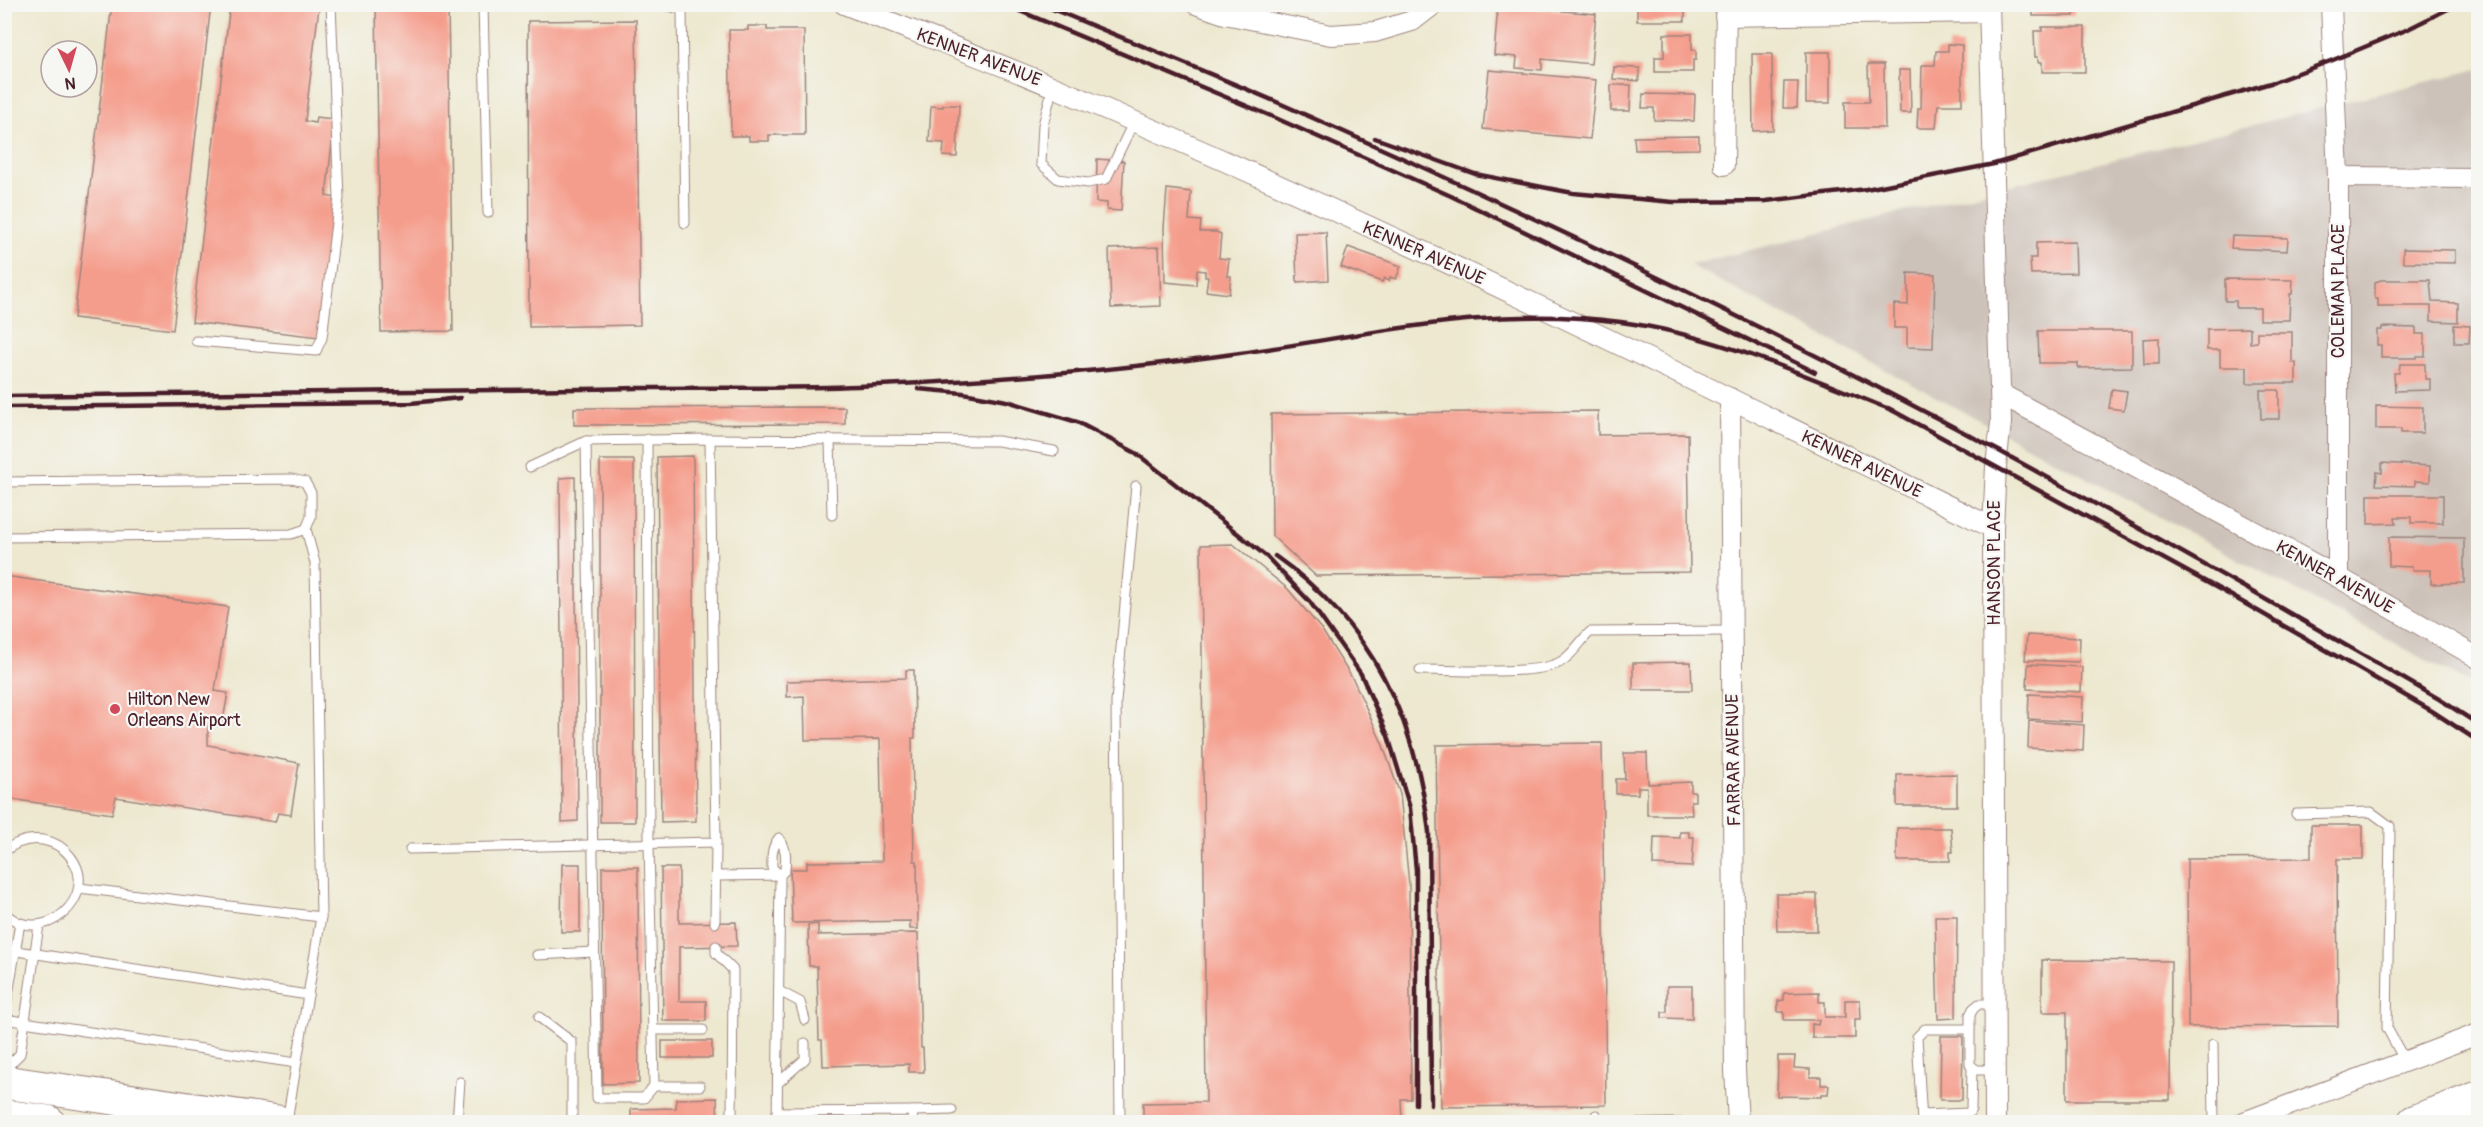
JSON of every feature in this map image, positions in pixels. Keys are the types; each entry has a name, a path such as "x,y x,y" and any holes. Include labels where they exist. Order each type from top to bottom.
{"highway":[{"path":"5,1073 278,1122"},
{"path":"2414,1122 2478,1098"},
{"path":"4,1116 48,1122"}],"street":[{"name":"KENNER AVENUE","path":"844,4 1053,86 1134,121 1552,311 1993,528"},
{"path":"1196,4 1225,14 1331,34 1375,32 1412,21 1434,4"},
{"name":"COLEMAN PLACE","path":"2331,4 2338,177 2338,577"},
{"path":"1724,165 1725,10 1989,8"},
{"name":"HANSON PLACE","path":"1989,8 2001,394 1993,528 1995,1122"},
{"path":"2338,177 2478,178"},
{"name":"KENNER AVENUE","path":"2001,394 2338,577 2478,658"},
{"name":"FARRAR AVENUE","path":"1730,398 1735,1070 1738,1122"},
{"path":"2244,1122 2478,1034"}],"lane":[{"path":"196,341 316,351 322,338 339,198 331,4"},
{"path":"483,4 488,213"},
{"path":"663,4 683,7 685,223"},
{"path":"1053,86 1043,125 1041,164 1058,179 1088,183 1106,179 1134,121"},
{"path":"710,439 716,923"},
{"path":"530,467 586,441 710,439 998,441 1054,451"},
{"path":"586,441 597,1098 644,1098 654,1086 649,843 647,440"},
{"path":"830,440 832,515"},
{"path":"4,482 292,479 305,482 311,493 311,518 306,529 315,563 321,917 287,1122"},
{"path":"1120,1122 1116,702 1136,486"},
{"path":"4,537 291,534 306,529"},
{"path":"1420,670 1523,669 1556,664 1566,658 1590,632 1731,631"},
{"path":"2296,813 2371,812 2390,826 2387,1028 2406,1061"},
{"path":"4,852 20,842 34,839 49,841 62,848 72,859 78,873 79,888 74,902 65,914 53,922 39,926 20,923 4,912"},
{"path":"410,849 716,842"},
{"path":"716,876 780,875 777,1122"},
{"path":"79,888 321,917"},
{"path":"20,923 4,1018 296,1063"},
{"path":"5,1073 20,1054 39,926"},
{"path":"716,946 716,953 733,970 732,1122"},
{"path":"4,949 308,995"},
{"path":"537,955 594,952"},
{"path":"779,991 800,1002 805,1020"},
{"path":"1970,1029 1925,1029 1917,1037 1922,1119 1969,1113 1972,1068 1970,1065 1970,1029 1973,1009 1979,1004 1995,1004"},
{"path":"538,1017 572,1042 572,1122"},
{"path":"652,1030 703,1030"},
{"path":"778,1083 805,1059 805,1043"},
{"path":"2213,1044 2214,1122"},
{"path":"1972,1068 1995,1070"},
{"path":"456,1122 460,1082"},
{"path":"654,1086 700,1086"},
{"path":"777,1112 952,1110"},
{"path":"912,1122 913,1111"}],"shaded area":[{"path":"2478,69 2478,688 1690,265"}],"building":[{"path":"112,4 211,4 173,330 74,318"},
{"path":"230,4 298,4 319,7 305,121 315,123 316,117 333,119 326,196 336,198 319,337 192,322"},
{"path":"376,4 448,4 453,331 381,332"},
{"path":"1637,4 1685,4 1685,21 1637,21"},
{"path":"2033,4 2074,4 2074,16 2033,16"},
{"path":"1498,5 1596,14 1591,64 1542,59 1542,70 1516,68 1517,57 1494,55"},
{"path":"636,20 640,325 529,327 528,21"},
{"path":"748,26 767,26 767,30 804,30 805,135 769,135 769,141 749,141 749,136 731,136 729,30 748,30"},
{"path":"2042,27 2085,27 2085,72 2042,72 2042,62 2038,62 2038,57 2035,57 2034,31 2042,31"},
{"path":"1664,34 1692,34 1692,50 1696,50 1693,72 1655,72 1655,57 1664,57"},
{"path":"1948,44 1962,45 1962,105 1938,105 1936,128 1917,128 1918,108 1921,108 1922,65 1935,65 1936,51 1948,51"},
{"path":"1806,52 1830,52 1830,103 1806,103"},
{"path":"1752,54 1772,54 1773,130 1753,131"},
{"path":"1868,64 1884,64 1885,128 1845,128 1845,102 1869,102"},
{"path":"1614,67 1640,68 1639,81 1613,79"},
{"path":"1489,70 1596,80 1590,139 1483,129"},
{"path":"1899,70 1910,70 1911,113 1900,113"},
{"path":"1784,82 1798,82 1797,108 1783,108"},
{"path":"1611,85 1631,85 1630,111 1611,111"},
{"path":"1643,94 1695,95 1694,121 1654,120 1654,108 1642,108"},
{"path":"943,105 959,105 957,157 943,156 944,143 929,142 931,106 943,107"},
{"path":"1699,136 1699,149 1635,150 1634,137"},
{"path":"1097,159 1124,161 1121,211 1107,210 1107,203 1096,202"},
{"path":"1167,189 1191,192 1189,220 1201,221 1200,232 1221,234 1219,258 1229,259 1227,276 1231,276 1229,294 1206,291 1208,277 1205,277 1205,271 1197,270 1196,285 1165,282 1164,228"},
{"path":"1326,232 1328,280 1297,282 1295,233"},
{"path":"2232,236 2288,238 2287,251 2231,248"},
{"path":"2075,242 2076,273 2031,274 2030,258 2036,258 2036,243"},
{"path":"1159,247 1161,306 1111,308 1109,249"},
{"path":"1348,247 1401,266 1396,279 1390,277 1389,281 1384,278 1382,282 1341,267"},
{"path":"2403,249 2455,250 2455,263 2403,262"},
{"path":"1908,273 1935,274 1933,348 1907,347 1907,328 1894,328 1894,304 1908,305"},
{"path":"2225,279 2293,280 2289,320 2260,320 2260,308 2236,308 2236,301 2225,301"},
{"path":"2430,280 2432,302 2458,303 2458,322 2431,321 2431,306 2378,306 2378,299 2375,299 2375,282"},
{"path":"2454,325 2470,326 2469,343 2454,343"},
{"path":"2382,327 2416,328 2416,334 2425,334 2425,356 2381,358 2381,345 2377,345 2377,330 2382,330"},
{"path":"2250,328 2250,343 2257,342 2257,332 2292,332 2292,363 2296,363 2296,383 2247,383 2247,367 2220,367 2220,350 2207,350 2207,329"},
{"path":"2038,331 2132,331 2132,367 2078,368 2078,363 2039,363"},
{"path":"2159,338 2159,364 2144,364 2143,339"},
{"path":"2400,364 2425,364 2425,379 2430,379 2430,390 2395,391 2394,373 2399,373"},
{"path":"2112,389 2127,391 2124,410 2109,408"},
{"path":"2260,390 2279,390 2279,419 2261,419"},
{"path":"2376,406 2423,407 2423,433 2401,433 2401,429 2376,429"},
{"path":"845,407 845,424 574,425 574,408"},
{"path":"1598,411 1598,435 1688,434 1690,572 1316,576 1272,536 1271,414"},
{"path":"693,456 696,821 661,822 657,457"},
{"path":"600,460 634,460 635,822 600,822"},
{"path":"2382,463 2430,466 2430,482 2415,481 2415,486 2376,485 2377,472 2382,473"},
{"path":"575,477 578,821 562,822 560,478"},
{"path":"2368,495 2443,495 2443,523 2411,523 2411,517 2395,517 2396,523 2368,524"},
{"path":"2389,537 2464,538 2464,583 2431,584 2431,570 2412,570 2412,567 2389,566"},
{"path":"1233,544 1288,589 1322,630 1354,681 1382,743 1400,794 1409,884 1411,1099 1401,1099 1402,1122 1143,1122 1143,1103 1206,1102 1201,545"},
{"name":"Hilton New Orleans Airport","path":"4,576 228,607 215,691 228,693 222,726 208,725 208,745 299,763 291,815 278,813 275,822 116,797 112,814 4,798"},
{"path":"2027,635 2080,638 2079,662 2025,660"},
{"path":"1691,662 1692,690 1633,690 1633,663"},
{"path":"2028,664 2082,667 2081,692 2027,689"},
{"path":"906,670 914,670 915,738 912,738 914,861 917,861 918,929 910,929 910,921 792,923 790,869 807,869 807,862 882,861 880,739 805,740 804,696 787,697 787,681 906,678"},
{"path":"2029,694 2083,697 2082,722 2028,719"},
{"path":"2029,721 2084,725 2083,751 2028,748"},
{"path":"1602,743 1606,1105 1441,1107 1436,745"},
{"path":"1624,753 1647,753 1648,784 1691,782 1691,792 1695,792 1695,801 1691,801 1692,815 1647,815 1647,787 1638,787 1638,794 1616,794 1616,779 1625,779"},
{"path":"1957,774 1957,806 1897,806 1897,775"},
{"path":"2311,825 2363,825 2363,859 2337,859 2338,1026 2188,1027 2187,859 2311,858"},
{"path":"1897,828 1951,828 1953,852 1950,852 1950,861 1897,861"},
{"path":"1680,832 1689,832 1689,837 1694,837 1692,867 1653,865 1654,837 1680,838"},
{"path":"562,864 580,864 580,932 561,932"},
{"path":"602,867 638,867 639,1083 603,1084"},
{"path":"661,868 679,868 679,923 736,922 737,946 679,947 679,1001 706,1001 706,1021 663,1021"},
{"path":"1776,894 1817,894 1817,931 1777,931"},
{"path":"1935,916 1957,916 1956,1018 1938,1019"},
{"path":"818,924 818,935 918,933 921,1048 923,1048 924,1072 909,1072 909,1064 823,1066 822,1040 819,1040 817,966 809,966 808,925"},
{"path":"2042,960 2171,961 2170,1100 2067,1100 2067,1012 2042,1012"},
{"path":"1667,986 1692,986 1692,1019 1662,1018 1662,1012 1667,1012"},
{"path":"1819,992 1819,1002 1825,1002 1825,1017 1845,1017 1845,1000 1860,1000 1861,1019 1855,1019 1855,1038 1812,1038 1812,1024 1818,1025 1819,1020 1784,1020 1784,1012 1778,1012 1778,1001 1784,1000 1784,993"},
{"path":"1941,1036 1963,1036 1962,1100 1940,1100"},
{"path":"662,1041 712,1041 712,1058 662,1058"},
{"path":"1778,1056 1795,1056 1794,1068 1810,1069 1810,1077 1821,1077 1821,1085 1829,1085 1828,1094 1821,1094 1821,1097 1777,1096"},
{"path":"717,1098 718,1122 631,1122 631,1109 676,1108 676,1099"},
{"path":"1691,1118 1691,1122 1622,1122 1622,1119"}],"railway":[{"path":"1003,4 1271,116 1451,196 1815,372"},
{"path":"1040,4 1249,90 1371,144 1734,315 2001,452 2221,574 2439,699 2478,724"},
{"path":"1375,138 1475,174 1573,193 1673,202 1766,201 1866,189 1994,164 2274,82 2406,30 2458,4"},
{"path":"4,396 906,384 1145,365 1477,319 1572,317 1621,322 1692,336 1760,358 1894,411"},
{"path":"918,389 963,393 1007,401 1077,422 1136,453 1266,556 1310,602 1361,674 1388,736 1410,808 1416,870 1416,1104"},
{"path":"4,407 411,403 460,398"},
{"path":"1888,408 2230,595 2432,711 2478,741"},
{"path":"1275,556 1309,582 1338,611 1362,643 1383,676 1400,712 1413,750 1423,790 1429,832 1431,1105"}],"place":[{"name":"Hilton New Orleans Airport","path":"115,709"}]}
